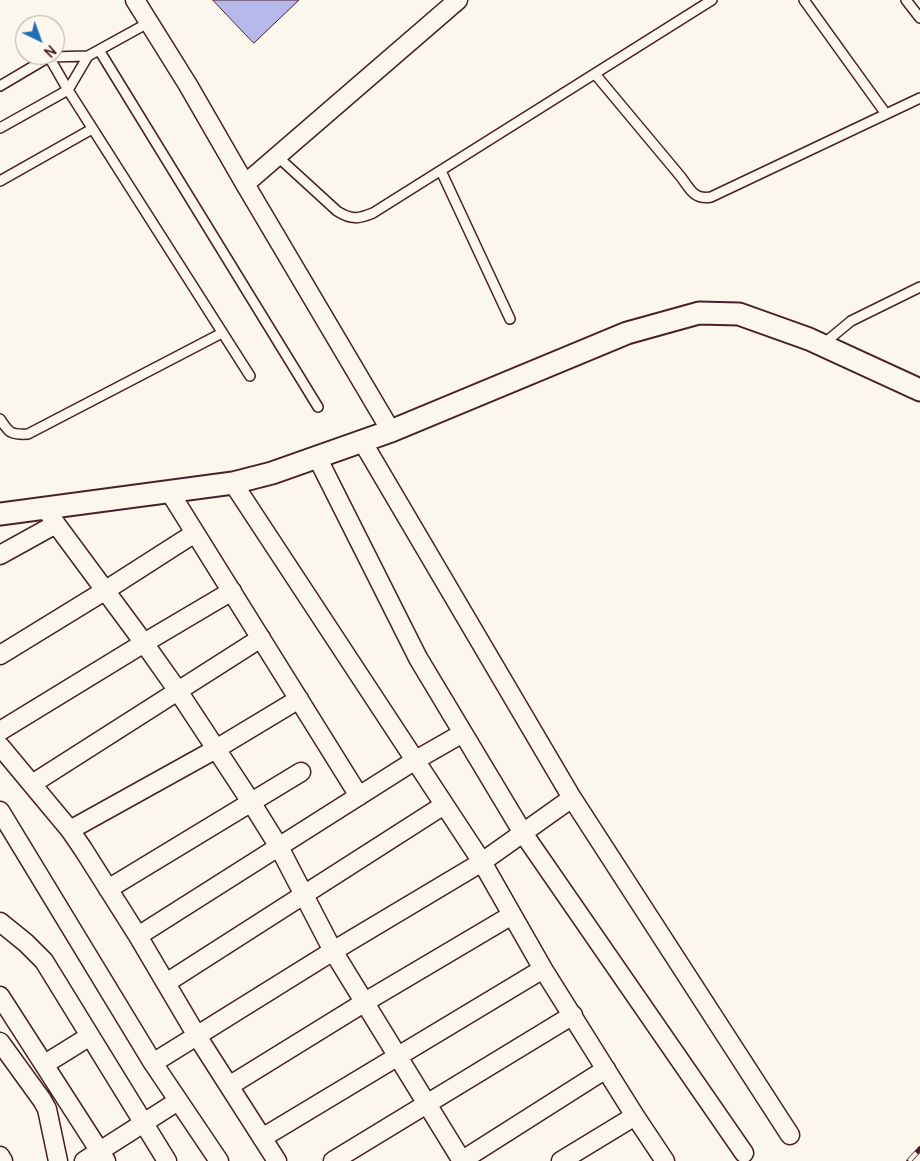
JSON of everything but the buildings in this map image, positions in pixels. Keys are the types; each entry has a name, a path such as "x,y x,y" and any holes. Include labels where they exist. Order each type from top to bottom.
{"street":[{"path":"135,0 188,84 391,431"},
{"path":"245,184 458,0"},
{"path":"0,514 51,515 169,491 233,484 272,473 391,431 627,334 699,313 739,314 809,339 920,390"},
{"path":"362,442 572,798 790,1135"},
{"path":"317,457 410,644 522,833 744,1153"},
{"path":"233,484 482,862 544,969 635,1116 657,1158"},
{"path":"169,491 359,796"},
{"path":"0,555 51,515"},
{"path":"51,515 178,691 251,802 278,847 333,950 462,1161 606,1070"},
{"path":"0,655 195,533"},
{"path":"0,731 232,591"},
{"path":"32,784 261,638"},
{"path":"70,830 216,749 299,699"},
{"path":"138,936 414,761 463,733"},
{"path":"0,746 70,830 138,936 197,1036 276,1161"},
{"path":"108,889 301,772"},
{"path":"153,1063 333,950 482,862 572,798"},
{"path":"166,984 444,805"},
{"path":"0,811 153,1063 219,1161"},
{"path":"229,1086 365,1002 512,915"},
{"path":"0,922 26,943 44,961 167,1161"},
{"path":"262,1138 544,969"},
{"path":"0,996 102,1156"},
{"path":"333,1161 573,1016"},
{"path":"45,1064 90,1036"},
{"path":"0,1042 47,1109 58,1161"},
{"path":"84,1161 102,1156 143,1122 178,1101"},
{"path":"561,1161 635,1116"},
{"path":"0,1156 3,1161"}],"lane":[{"path":"278,157 337,211 346,216 364,217 441,171 712,0"},
{"path":"804,0 886,114"},
{"path":"906,0 920,18"},
{"path":"65,57 88,56 148,23"},
{"path":"99,50 318,406"},
{"path":"0,128 68,90 88,56"},
{"path":"0,86 37,65"},
{"path":"53,65 250,376"},
{"path":"595,74 694,194 705,198 711,197 920,98"},
{"path":"0,181 92,129"},
{"path":"441,171 510,319"},
{"path":"822,345 851,320 920,287"},
{"path":"0,419 8,431 16,435 28,434 222,333"}],"railway":[{"path":"909,1161 920,1149"}]}
